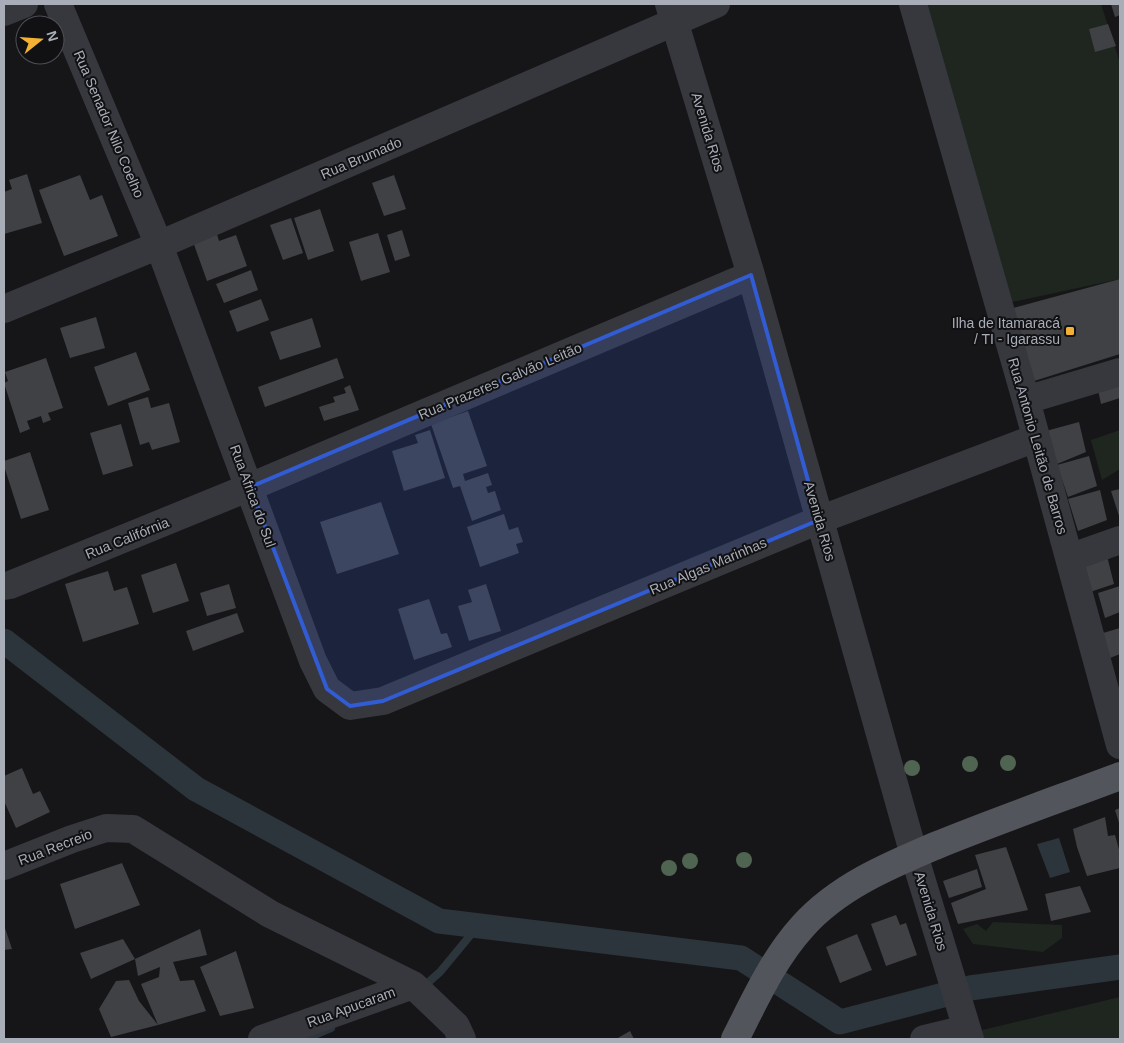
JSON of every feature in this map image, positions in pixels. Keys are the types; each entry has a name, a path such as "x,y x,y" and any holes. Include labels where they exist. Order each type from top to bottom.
{"main road":[{"path":"735,1039 777,958 798,932 834,898 871,875 914,855 964,834 1120,776"}],"street":[{"path":"4,12 24,4"},
{"name":"Rua Senador Nilo Coelho","path":"58,4 160,245"},
{"name":"Rua Brumado","path":"4,309 160,245 671,13 716,4"},
{"name":"Rua Antonio Leitão de Barros","path":"913,4 1026,400 1120,745"},
{"name":"Avenida Rios","path":"671,13 750,275 914,855 966,1027"},
{"name":"Rua Africa do Sul","path":"160,245 313,661 327,689 350,706 383,701"},
{"name":"Rua Prazeres Galvão Leitão","path":"250,487 750,275"},
{"path":"1026,400 1120,372"},
{"name":"Rua Algas Marinhas","path":"383,701 820,520 1036,438"},
{"name":"Rua Califórnia","path":"4,586 250,487"},
{"path":"1069,558 1120,540"},
{"name":"Rua Recreio","path":"4,866 72,839 106,828 133,830 270,914 413,985"},
{"path":"413,985 456,1026 462,1039"},
{"name":"Rua Apucaram","path":"262,1039 413,985"},
{"path":"924,1039 966,1027"}],"highlighted area":[{"path":"751,275 819,520 383,701 350,706 327,689 250,487"}],"shaded area":[{"path":"923,4 1101,4 1120,63 1120,279 1012,302"},
{"path":"1120,430 1120,469 1102,480 1091,440"},
{"path":"1059,838 1070,872 1050,878 1037,844"},
{"path":"993,922 1062,925 1062,938 1043,952 973,944 963,929 977,924 986,931"},
{"path":"1120,997 1120,1039 981,1039 978,1031"}],"building":[{"path":"1111,4 1120,4 1120,15 1115,17"},
{"path":"1108,24 1116,46 1095,52 1089,29"},
{"path":"27,174 42,223 4,234 4,192 12,189 9,180"},
{"path":"80,175 90,200 102,195 118,236 64,256 39,190"},
{"path":"394,175 406,209 384,216 372,183"},
{"path":"320,209 334,251 308,260 294,218"},
{"path":"291,218 303,253 283,260 270,225"},
{"path":"402,230 410,256 395,261 387,235"},
{"path":"216,231 219,241 236,235 247,266 207,281 192,239"},
{"path":"378,233 390,272 361,281 349,242"},
{"path":"251,270 258,290 224,303 216,284"},
{"name":"Ilha de Itamaracá / TI - Igarassu","path":"1120,279 1120,354 1034,381 1013,308"},
{"path":"261,299 269,320 237,332 229,311"},
{"path":"96,317 105,348 70,358 60,328"},
{"path":"312,318 321,347 280,360 270,332"},
{"path":"136,352 150,390 108,406 94,367"},
{"path":"46,358 63,408 48,413 51,420 43,423 41,416 27,421 30,429 20,433 4,383 8,381 5,372"},
{"path":"337,358 344,378 265,407 258,387"},
{"path":"1120,379 1120,398 1101,404 1097,385"},
{"path":"350,385 359,410 324,421 319,407 335,402 333,397 346,393 344,388"},
{"path":"148,397 151,408 169,403 180,442 152,450 149,442 140,445 128,403"},
{"path":"468,411 487,466 463,474 465,481 488,473 492,485 486,487 488,493 495,491 501,510 472,521 460,486 453,488 431,424"},
{"path":"1079,422 1086,452 1057,464 1046,431"},
{"path":"121,424 133,466 103,475 90,433"},
{"path":"430,430 445,478 404,491 392,451 418,443 415,435"},
{"path":"30,452 49,510 21,519 4,461"},
{"path":"1089,456 1097,486 1068,497 1057,465"},
{"path":"1120,489 1120,515 1119,516 1111,491"},
{"path":"1100,490 1107,520 1078,531 1068,499"},
{"path":"381,502 399,554 337,574 320,522"},
{"path":"504,514 509,530 518,527 523,542 516,544 519,553 480,567 467,527"},
{"path":"1106,552 1114,584 1090,592 1082,559"},
{"path":"176,563 189,601 153,613 141,575"},
{"path":"108,571 114,591 127,587 139,624 83,642 65,584"},
{"path":"229,584 236,608 207,616 200,593"},
{"path":"486,584 501,631 469,641 458,606 472,602 468,590"},
{"path":"1120,586 1120,612 1105,618 1098,593"},
{"path":"429,599 441,634 447,633 452,647 414,660 398,609"},
{"path":"237,613 244,632 193,651 186,631"},
{"path":"1120,628 1120,654 1110,658 1103,633"},
{"path":"22,768 33,794 40,791 50,812 16,828 4,801 4,776"},
{"path":"1120,808 1120,826 1115,810"},
{"path":"1105,817 1108,836 1115,835 1120,853 1120,868 1087,876 1073,829"},
{"path":"1006,847 1028,910 958,924 951,903 986,889 975,855"},
{"path":"122,863 140,905 75,929 60,884"},
{"path":"977,869 982,887 949,898 943,881"},
{"path":"1080,886 1091,912 1051,921 1045,894"},
{"path":"896,915 900,925 906,923 917,955 886,966 871,924"},
{"path":"4,925 12,949 4,950"},
{"path":"200,929 207,955 173,962 180,981 194,980 206,1011 158,1025 141,984 159,977 160,967 138,976 135,959"},
{"path":"857,934 872,970 840,983 826,947"},
{"path":"123,939 135,959 91,979 80,953"},
{"path":"236,951 254,1008 220,1016 200,967"},
{"path":"129,980 139,1001 158,1025 111,1037 99,1009 116,981"},
{"path":"630,1031 634,1039 616,1039"}],"waterway":[{"path":"4,641 196,789 439,921 741,958 840,1022 970,988 1120,967"},
{"path":"423,987 440,972 478,926"},
{"path":"305,1039 331,1028"}],"place":[{"name":"Ilha de Itamaracá / TI - Igarassu","path":"1070,331"}]}
